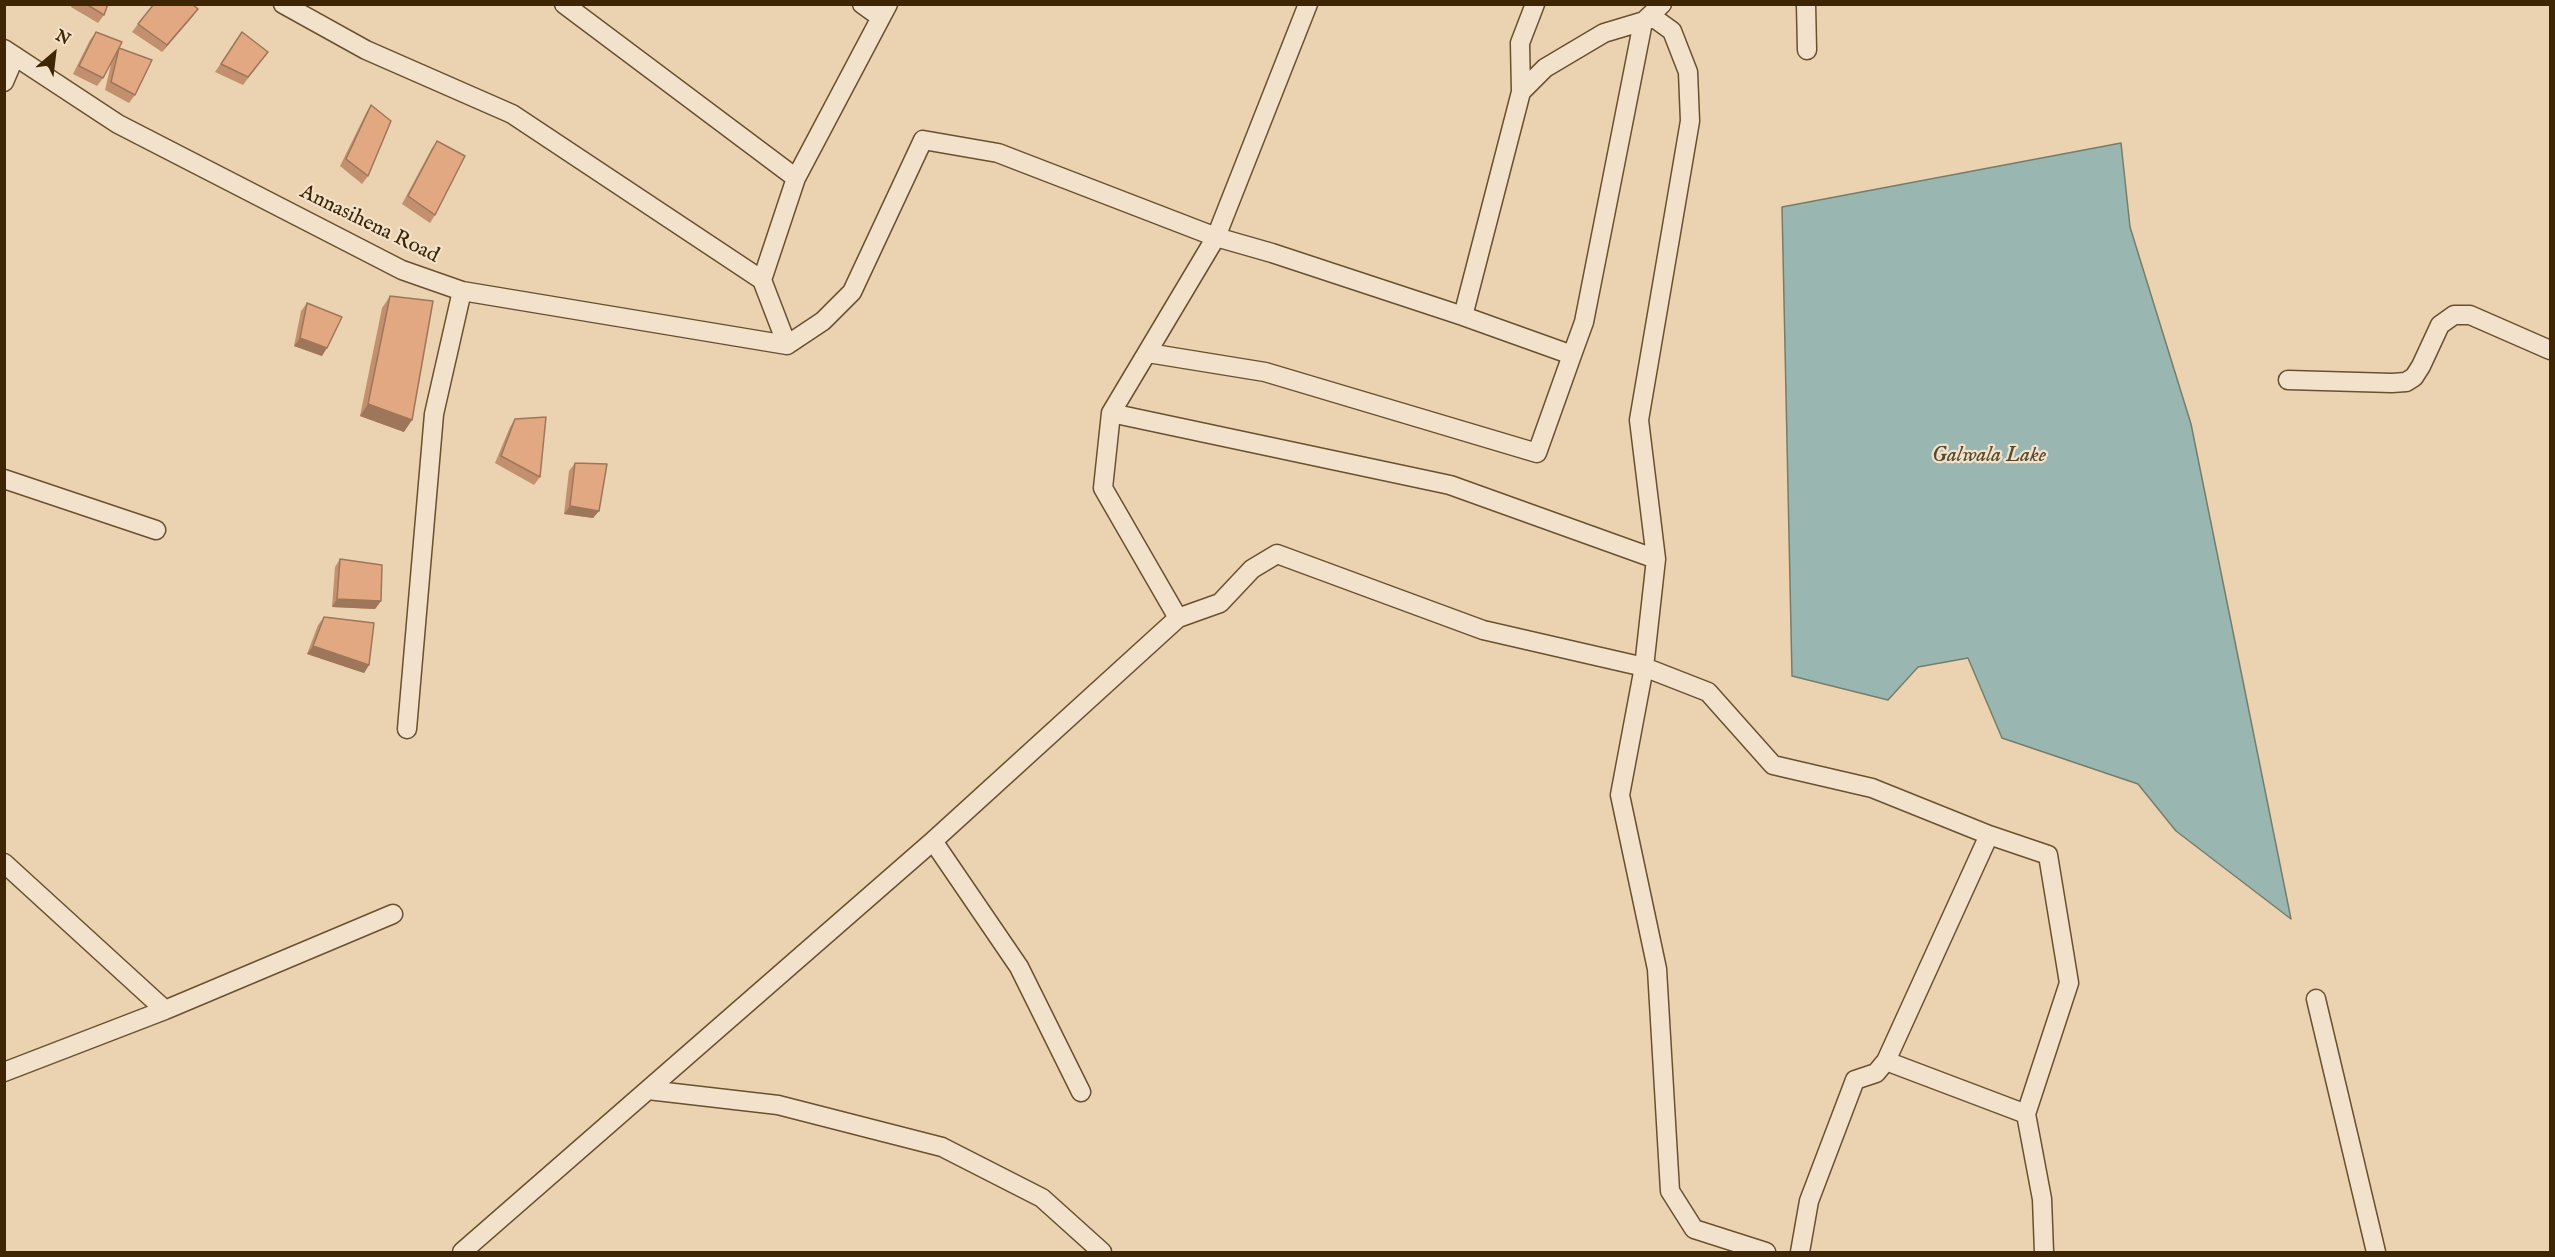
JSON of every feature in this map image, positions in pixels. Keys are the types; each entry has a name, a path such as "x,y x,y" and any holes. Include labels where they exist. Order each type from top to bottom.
{"street":[{"path":"283,4 366,50 512,114 762,280 787,345 823,321 852,292 924,140 998,153 1216,237 1283,256 1572,355"},
{"path":"564,4 796,178"},
{"path":"762,280 796,178 884,11 862,4"},
{"path":"1178,618 1103,488 1111,413 1216,237 1308,4"},
{"path":"1463,316 1521,92 1520,43 1535,4"},
{"path":"1148,352 1266,372 1537,453 1584,322 1643,22 1662,4"},
{"path":"1806,4 1807,50"},
{"path":"1521,92 1545,68 1604,33 1654,18 1672,31 1688,72 1690,121 1639,420 1656,559 1644,667 1620,795 1657,969 1670,1191 1694,1229 1766,1252"},
{"path":"4,82 10,53"},
{"name":"Annasihena Road","path":"10,53 118,124 402,270 462,291 787,345"},
{"path":"407,729 434,414 462,291"},
{"path":"2288,380 2406,382 2414,377 2421,366 2440,325 2454,315 2470,315 2550,350"},
{"path":"1111,413 1450,485 1656,559"},
{"path":"4,479 156,530"},
{"path":"462,1252 933,841 1178,618 1220,603 1252,569 1277,554 1483,630 1644,667 1708,692 1773,765 1872,788 1989,835 2048,855 2069,983 2026,1114 2042,1199 2044,1252"},
{"path":"1800,1252 1809,1201 1855,1080 1876,1073 1886,1061 1989,835"},
{"path":"933,841 1020,967 1081,1092"},
{"path":"4,863 165,1010"},
{"path":"4,1072 165,1010 393,914"},
{"path":"2316,999 2376,1252"},
{"path":"1886,1061 2026,1114"},
{"path":"648,1090 778,1105 942,1147 1042,1198 1102,1252"}],"water":[{"name":"Galwala Lake","path":"2121,143 2130,227 2191,424 2291,919 2176,831 2138,784 2002,738 1968,658 1918,667 1888,700 1792,676 1782,207"}],"building":[{"path":"86,4 108,4 104,15"},
{"path":"154,4 192,4 198,9 167,45 138,24"},
{"path":"96,32 122,42 103,78 79,66"},
{"path":"242,32 268,52 248,77 221,64"},
{"path":"119,48 152,60 135,95 111,82"},
{"path":"371,105 391,121 368,176 346,159"},
{"path":"437,141 465,156 435,215 408,196"},
{"path":"390,296 433,301 412,420 368,404"},
{"path":"307,303 342,317 327,348 300,338"},
{"path":"546,417 540,477 501,456 515,419"},
{"path":"575,463 607,464 599,511 570,506"},
{"path":"340,559 382,565 381,601 337,599"},
{"path":"324,617 374,623 369,665 313,646"}]}
